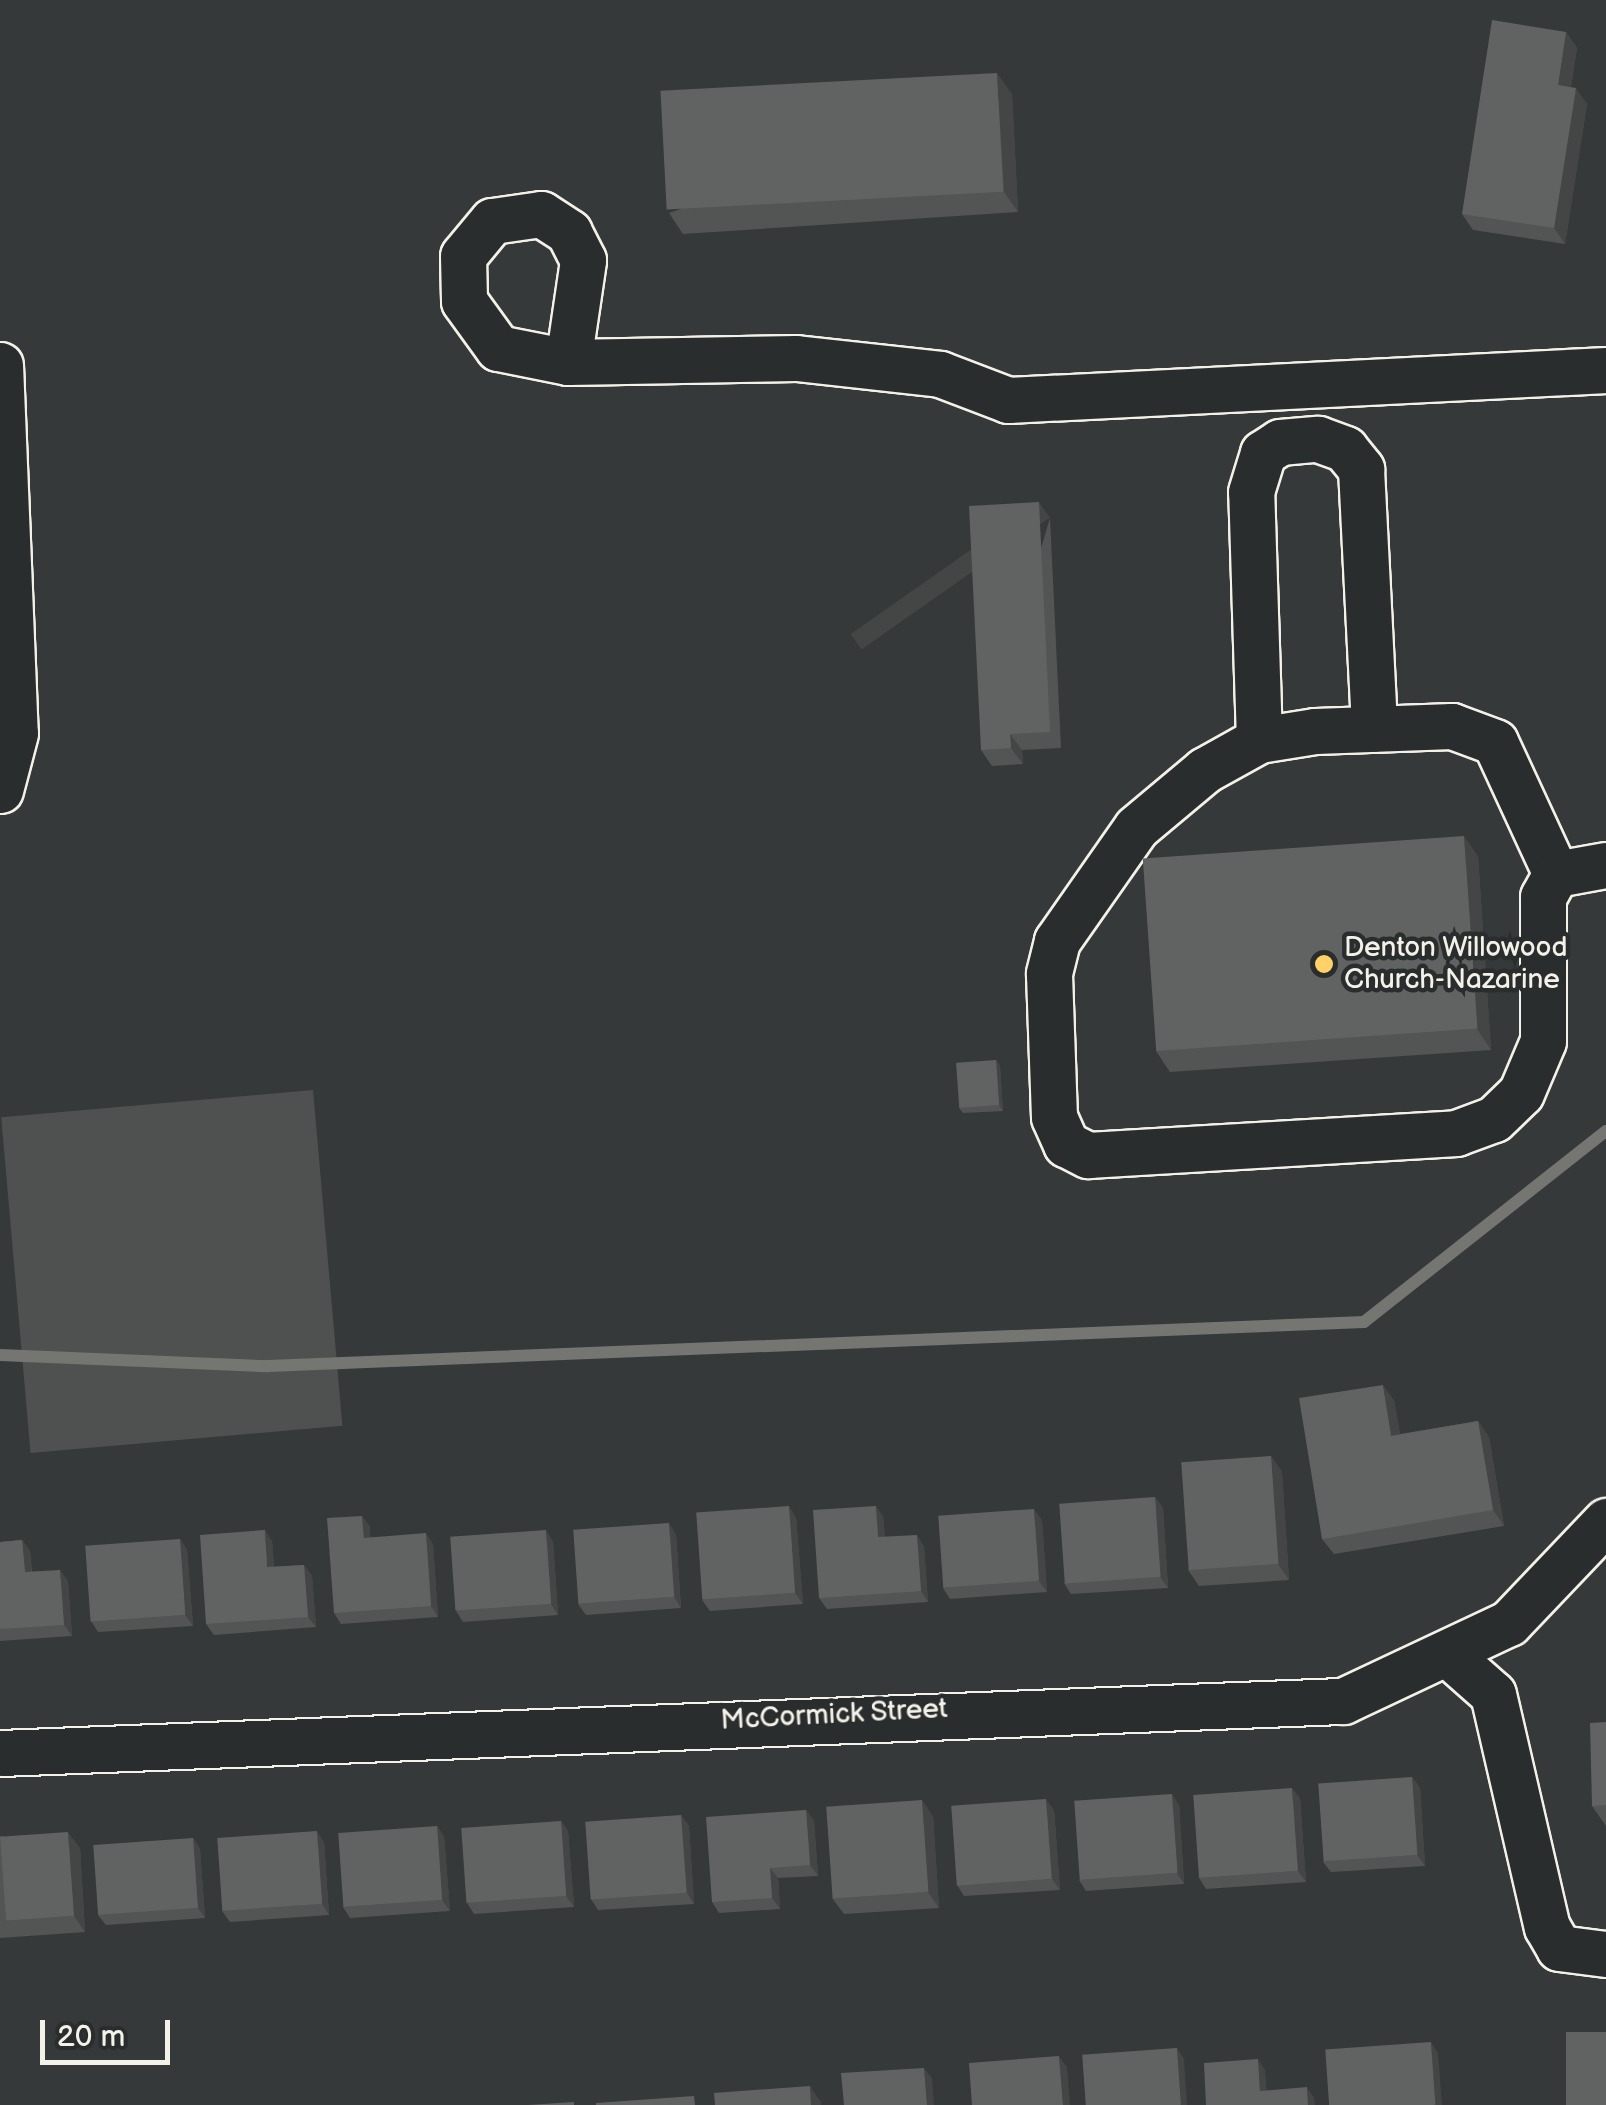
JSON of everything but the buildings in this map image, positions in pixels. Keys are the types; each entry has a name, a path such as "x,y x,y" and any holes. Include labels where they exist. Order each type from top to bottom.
{"street":[{"path":"568,362 796,358 940,374 1008,400 1606,370"},
{"path":"0,364 14,733 3,788"},
{"path":"1260,740 1251,492 1263,453 1280,442 1318,438 1346,449 1361,470 1374,729"},
{"path":"1452,726 1495,742 1556,874 1536,929 1536,1067 1494,1119 1456,1133 1088,1155 1066,1144 1054,1117 1049,974 1057,941 1136,828 1206,770 1260,740 1374,729 1452,726"},
{"path":"1556,874 1606,866"},
{"name":"McCormick Street","path":"0,1752 1343,1701 1450,1656 1510,1623 1606,1520"},
{"path":"1450,1656 1493,1694 1547,1927 1560,1948 1606,1954"}],"shaded area":[{"path":"313,1090 342,1426 31,1453 1,1117"}],"waterway":[{"path":"0,1355 268,1366 1364,1322 1606,1131"}],"place":[{"name":"Denton Willowood Church-Nazarine","path":"1324,964"}]}
